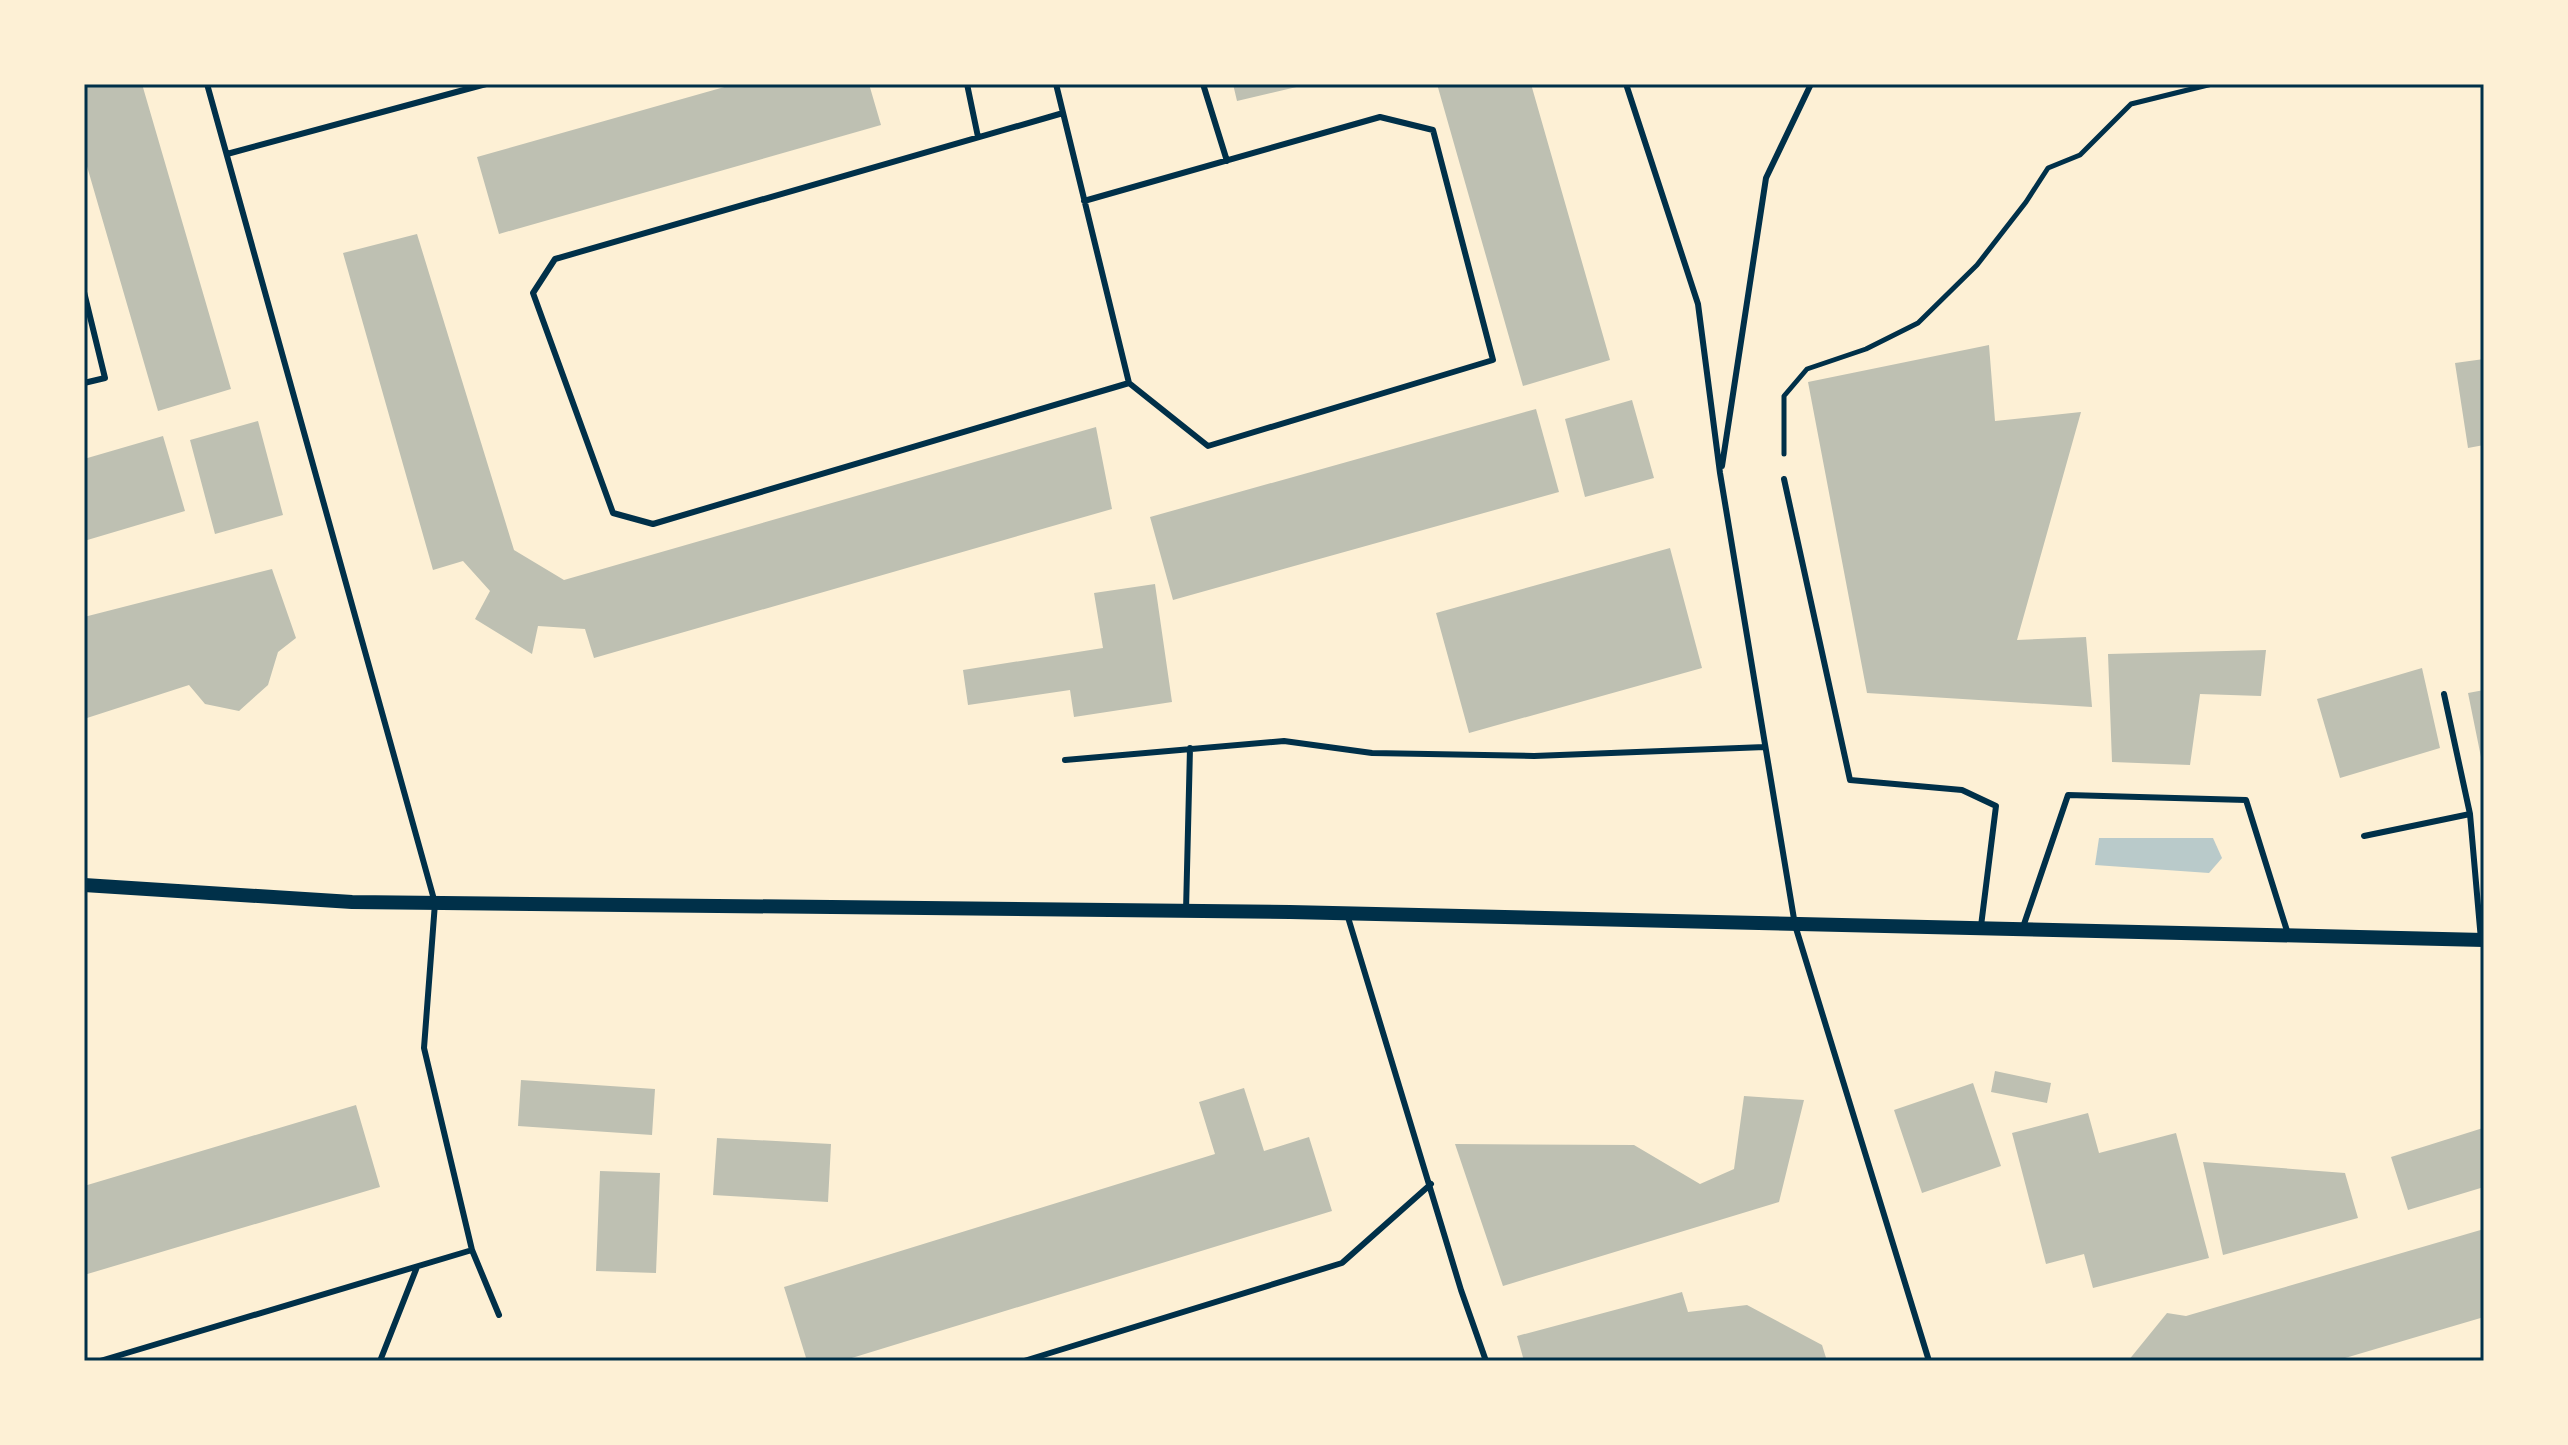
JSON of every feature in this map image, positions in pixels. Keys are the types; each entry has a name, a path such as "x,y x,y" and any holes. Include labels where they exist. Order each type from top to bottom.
{"street":[{"path":"84,885 352,902 1186,911 2483,940"}],"lane":[{"path":"207,84 435,903 424,1048 472,1250 499,1315"},
{"path":"227,154 486,84"},
{"path":"967,84 978,137"},
{"path":"1056,84 1084,201 1129,383 1208,446 1493,360 1433,130 1380,117 1084,201"},
{"path":"1203,84 1227,161"},
{"path":"1627,84 1698,304 1720,473 1795,925 1929,1361"},
{"path":"1720,473 1766,178 1811,84"},
{"path":"1063,113 555,259 533,293 613,513 653,524 1129,383"},
{"path":"84,292 105,378 84,383"},
{"path":"1784,479 1850,780 1962,790 1996,806 1981,929"},
{"path":"2444,694 2470,814 2483,940"},
{"path":"1065,760 1284,741 1372,753 1534,756 1765,747"},
{"path":"1186,911 1190,748"},
{"path":"2022,930 2068,795 2246,800 2289,937"},
{"path":"2364,836 2470,814"},
{"path":"1347,914 1461,1290 1486,1361"},
{"path":"1024,1361 1342,1263 1431,1184"},
{"path":"100,1361 472,1250"},
{"path":"380,1361 417,1267"}],"path":[{"path":"1784,479 1784,396 1807,369 1866,349 1918,323 1977,265 2048,168 2080,155 2131,104 2212,84"}],"shaded area":[{"path":"2099,838 2213,838 2222,858 2209,873 2095,865"}],"building":[{"path":"84,84 142,84 231,389 158,411 84,156"},
{"path":"735,84 869,84 881,125 499,234 477,157"},
{"path":"1233,84 1305,84 1305,85 1237,101"},
{"path":"1437,84 1531,84 1610,360 1523,386"},
{"path":"417,234 514,550 564,580 1096,427 1112,509 594,658 585,629 538,626 532,654 475,619 490,591 463,561 433,570 343,253"},
{"path":"1989,345 1995,421 2081,412 2017,640 2086,637 2092,707 1867,693 1808,382"},
{"path":"2484,359 2484,445 2468,448 2455,363"},
{"path":"1632,400 1654,478 1585,497 1565,419"},
{"path":"1536,409 1559,492 1173,600 1150,517"},
{"path":"258,421 283,515 215,534 190,440"},
{"path":"163,436 185,511 84,541 84,459"},
{"path":"1670,548 1702,668 1469,733 1436,613"},
{"path":"272,569 296,638 278,652 268,685 239,711 205,704 189,685 87,718 84,716 84,617"},
{"path":"1155,584 1172,702 1074,717 1070,690 968,705 963,670 1103,648 1094,593"},
{"path":"2266,650 2261,696 2200,694 2190,765 2112,762 2108,654"},
{"path":"2422,668 2440,748 2340,778 2317,699"},
{"path":"2484,690 2484,767 2483,767 2468,693"},
{"path":"1995,1071 2051,1083 2047,1103 1991,1092"},
{"path":"521,1080 655,1089 652,1135 518,1126"},
{"path":"1973,1083 2001,1166 1922,1193 1894,1110"},
{"path":"1244,1088 1264,1151 1309,1137 1332,1211 842,1361 807,1361 784,1287 1215,1154 1199,1102"},
{"path":"1744,1096 1804,1100 1779,1202 1503,1286 1455,1144 1634,1145 1700,1184 1734,1169"},
{"path":"356,1105 380,1187 84,1275 84,1186"},
{"path":"2088,1113 2099,1153 2176,1133 2209,1258 2093,1288 2084,1254 2046,1264 2012,1133"},
{"path":"2483,1128 2484,1187 2408,1210 2391,1157"},
{"path":"717,1138 831,1144 828,1202 713,1195"},
{"path":"2203,1162 2345,1173 2358,1218 2223,1255"},
{"path":"600,1171 660,1173 656,1273 596,1271"},
{"path":"2484,1229 2484,1317 2335,1361 2128,1361 2167,1313 2186,1316"},
{"path":"1682,1292 1688,1312 1747,1305 1822,1345 1827,1361 1524,1361 1517,1336"}]}
